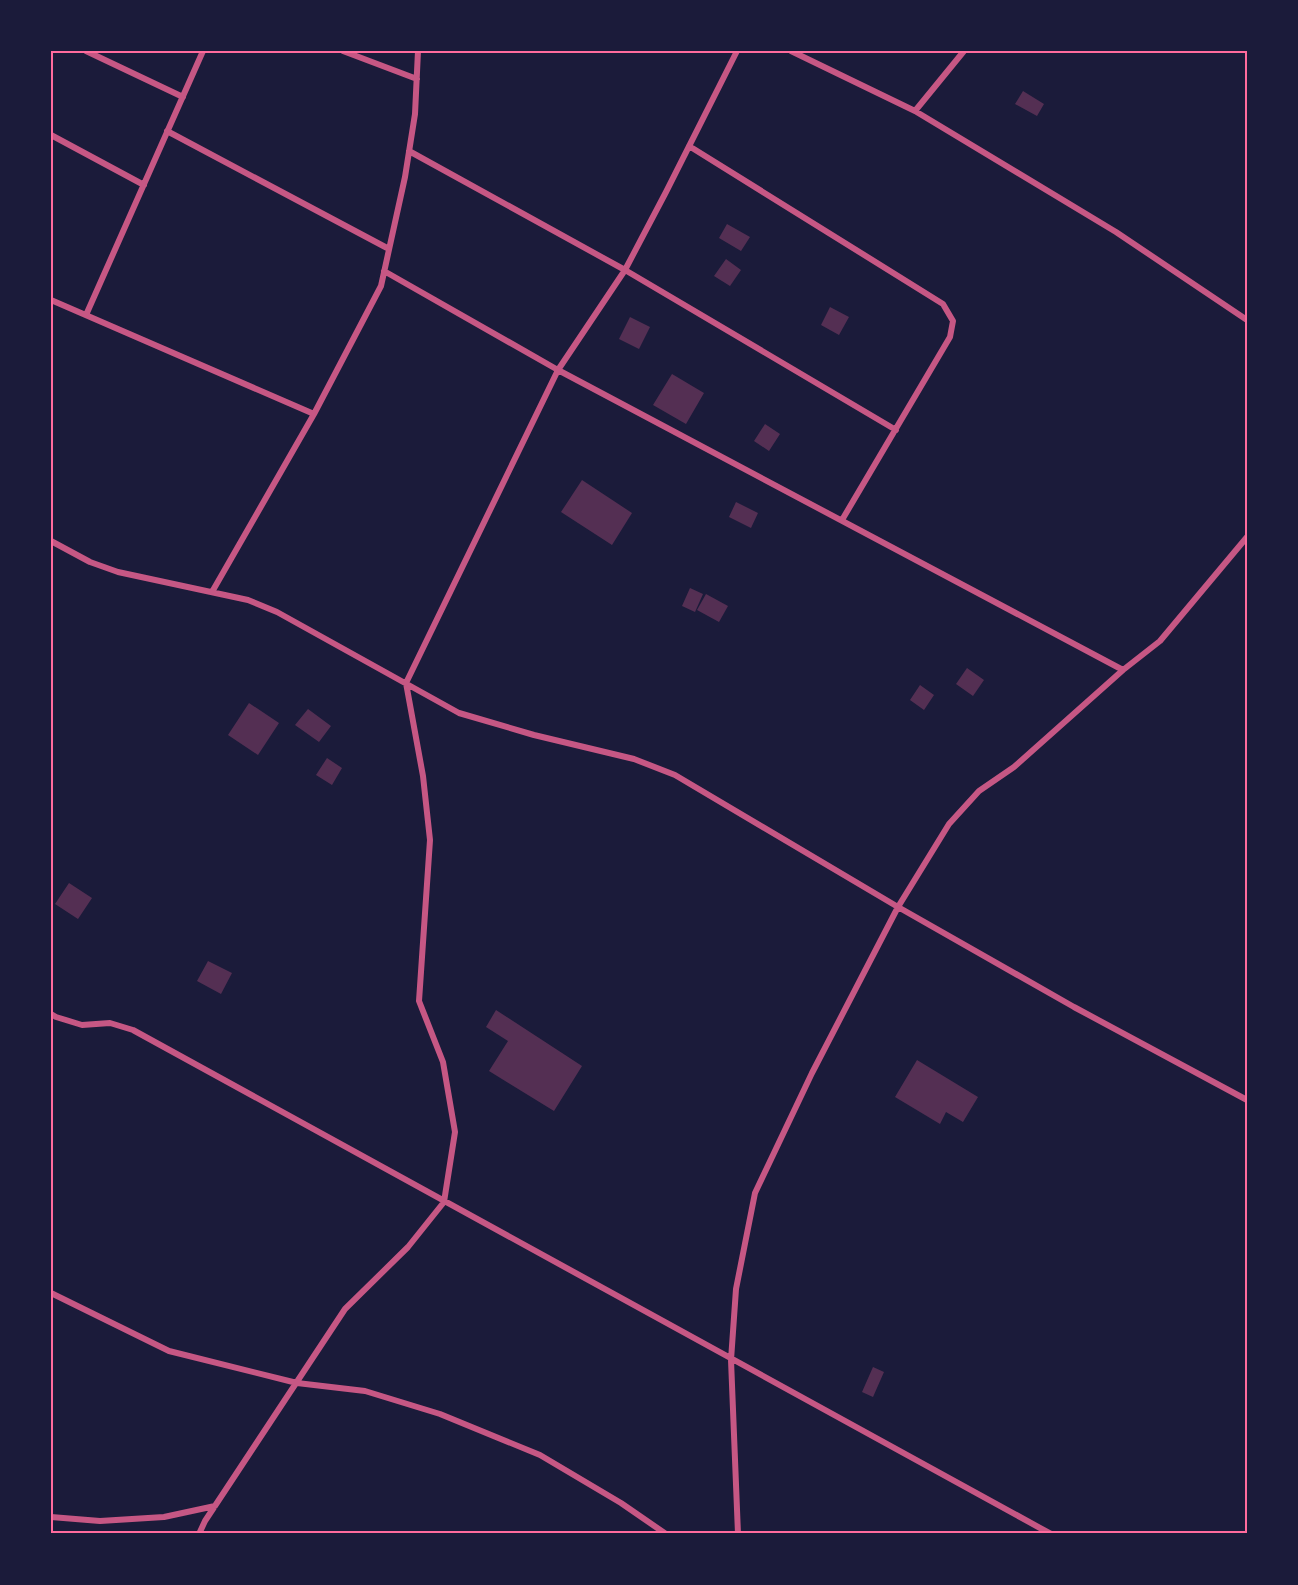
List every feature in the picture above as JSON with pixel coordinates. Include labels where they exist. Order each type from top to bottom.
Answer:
[{"type":"street","points":[[86,51],[183,97]]},
{"type":"street","points":[[86,315],[203,51]]},
{"type":"street","points":[[343,51],[417,79]]},
{"type":"street","points":[[212,592],[314,414],[381,286],[416,114],[418,51]]},
{"type":"street","points":[[199,1534],[205,1521],[345,1309],[408,1247],[444,1202],[455,1132],[443,1062],[419,1001],[430,840],[423,776],[406,683],[558,370],[625,270],[737,51]]},
{"type":"street","points":[[791,51],[804,54],[915,111],[1116,232],[1247,320]]},
{"type":"street","points":[[915,111],[964,51]]},
{"type":"street","points":[[167,132],[389,249]]},
{"type":"street","points":[[51,135],[144,185]]},
{"type":"street","points":[[689,146],[943,304],[953,321],[950,336],[842,520]]},
{"type":"street","points":[[409,151],[625,270],[896,430]]},
{"type":"street","points":[[384,271],[558,370],[1123,670]]},
{"type":"street","points":[[51,300],[314,414]]},
{"type":"street","points":[[738,1534],[731,1360],[736,1289],[755,1193],[812,1073],[898,907],[949,824],[979,791],[1014,767],[1123,670],[1160,641],[1247,537]]},
{"type":"street","points":[[51,541],[90,562],[118,572],[248,600],[277,612],[459,713],[534,735],[634,759],[675,775],[898,907],[1074,1007],[1247,1100]]},
{"type":"street","points":[[51,1014],[81,1025],[110,1023],[133,1030],[1050,1534]]},
{"type":"street","points":[[51,1293],[169,1352],[297,1383],[365,1391],[440,1414],[540,1455],[621,1503],[666,1534]]},
{"type":"street","points":[[51,1517],[100,1521],[164,1517],[215,1506]]},
{"type":"building","points":[[1023,91],[1044,104],[1037,116],[1015,104]]},
{"type":"building","points":[[727,224],[750,237],[741,251],[719,238]]},
{"type":"building","points":[[726,259],[741,270],[730,286],[714,276]]},
{"type":"building","points":[[830,307],[849,317],[839,335],[821,325]]},
{"type":"building","points":[[630,317],[650,327],[639,349],[619,339]]},
{"type":"building","points":[[672,374],[704,393],[686,424],[653,405]]},
{"type":"building","points":[[765,424],[780,434],[769,451],[754,441]]},
{"type":"building","points":[[582,480],[632,513],[612,545],[561,512]]},
{"type":"building","points":[[736,502],[758,513],[751,528],[729,517]]},
{"type":"building","points":[[690,588],[703,594],[695,612],[682,606]]},
{"type":"building","points":[[706,594],[728,606],[719,622],[697,610]]},
{"type":"building","points":[[967,668],[984,680],[973,696],[956,684]]},
{"type":"building","points":[[920,685],[934,695],[924,710],[910,700]]},
{"type":"building","points":[[249,703],[279,723],[258,755],[228,735]]},
{"type":"building","points":[[308,709],[331,726],[319,742],[295,725]]},
{"type":"building","points":[[327,758],[342,768],[332,785],[316,775]]},
{"type":"building","points":[[69,883],[92,898],[78,919],[55,904]]},
{"type":"building","points":[[208,961],[232,973],[221,994],[197,981]]},
{"type":"building","points":[[496,1010],[582,1066],[554,1111],[489,1071],[508,1041],[486,1027]]},
{"type":"building","points":[[917,1060],[978,1097],[963,1122],[946,1112],[940,1124],[895,1097]]},
{"type":"building","points":[[873,1367],[884,1372],[873,1397],[862,1392]]}]
